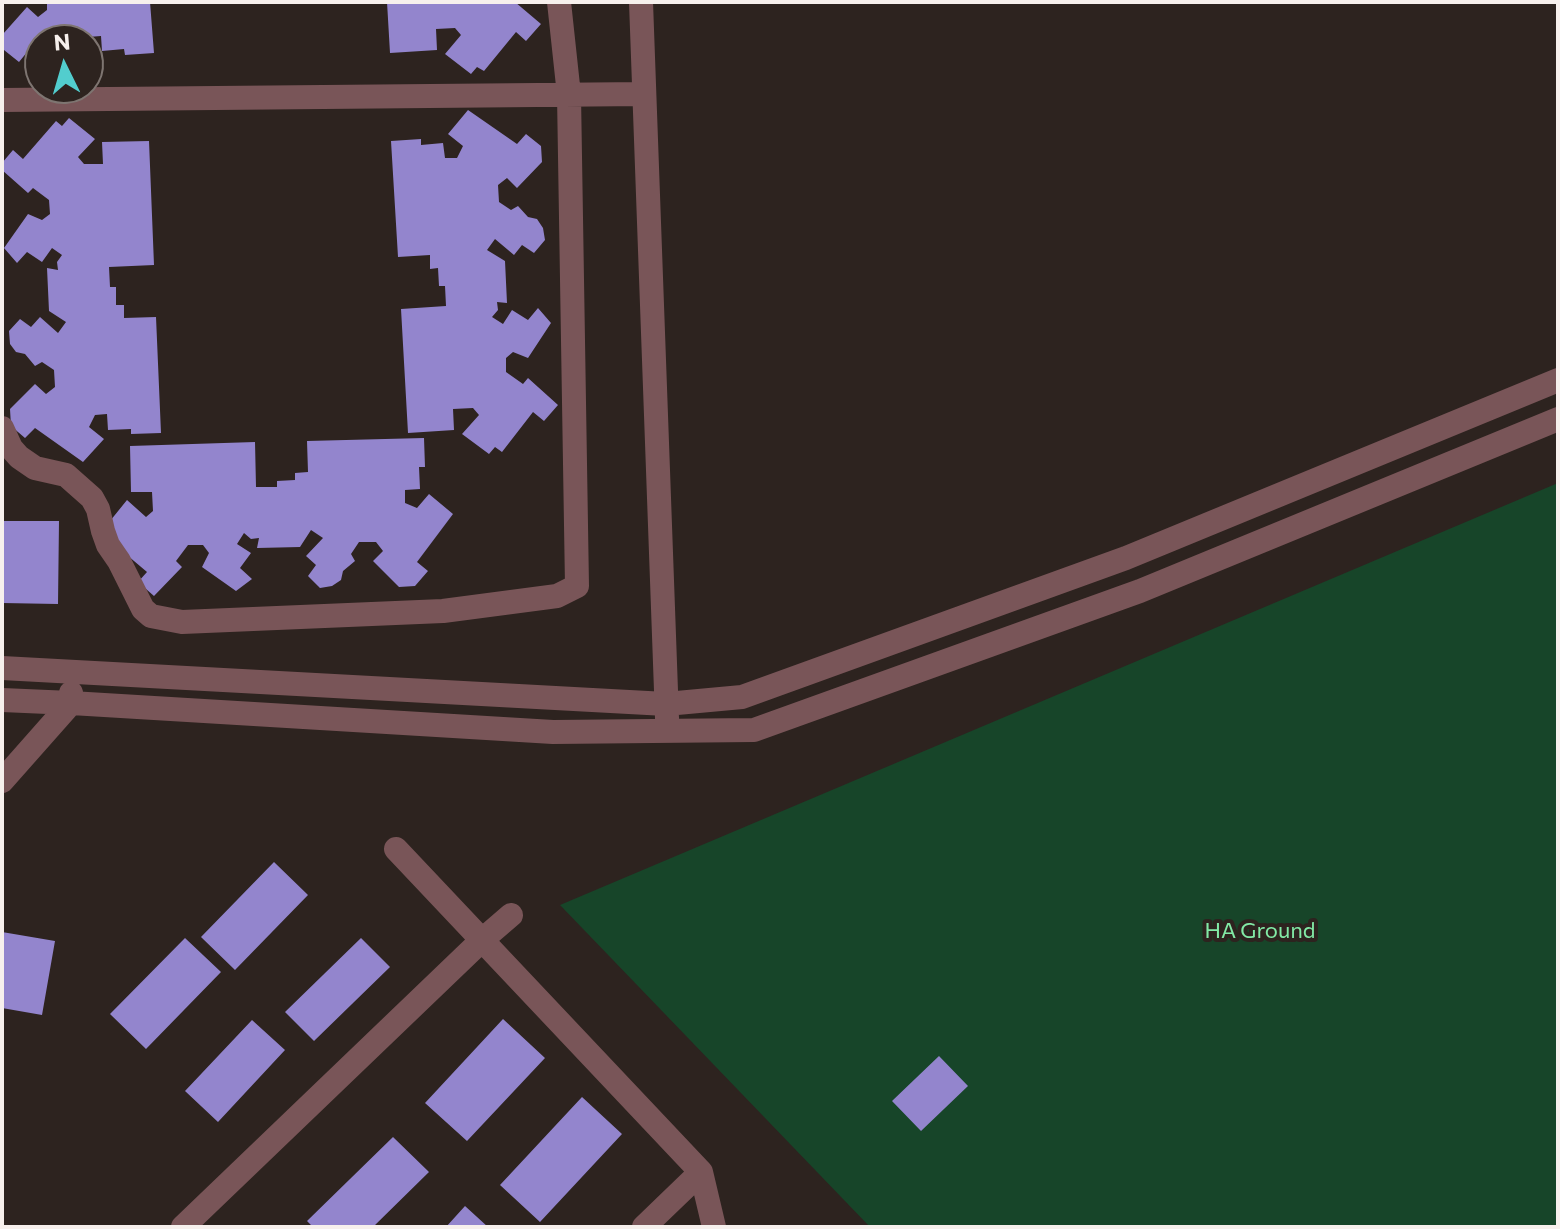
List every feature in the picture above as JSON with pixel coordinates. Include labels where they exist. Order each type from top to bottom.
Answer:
[{"type":"street","points":[[2,428],[19,457],[35,468],[66,475],[92,498],[108,545],[143,609],[151,616],[182,622],[443,611],[557,596],[577,586],[569,95],[559,2]]},
{"type":"street","points":[[641,2],[668,733]]},
{"type":"street","points":[[2,100],[644,94]]},
{"type":"street","points":[[2,668],[666,704],[742,697],[1097,569],[1558,380]]},
{"type":"street","points":[[2,700],[553,732],[754,730],[1140,591],[1558,419]]},
{"type":"street","points":[[2,781],[71,703],[73,672]]},
{"type":"street","points":[[396,849],[701,1172],[714,1227]]},
{"type":"street","points":[[183,1227],[511,915]]},
{"type":"street","points":[[644,1227],[701,1172]]},
{"type":"green space","name":"HA Ground","points":[[1558,483],[1558,1227],[870,1227],[560,905]]},
{"type":"building","points":[[47,2],[150,2],[154,53],[125,55],[124,49],[104,51],[104,24],[24,24],[24,56],[19,62],[4,50],[3,34],[27,7],[38,17],[47,10]]},
{"type":"building","points":[[387,2],[515,2],[541,24],[526,41],[516,32],[484,71],[477,67],[471,74],[445,54],[461,35],[455,28],[436,29],[437,50],[390,53]]},
{"type":"building","points":[[468,110],[517,144],[526,134],[541,146],[542,162],[517,188],[507,178],[498,185],[499,202],[511,210],[518,206],[528,217],[537,219],[543,228],[545,240],[534,253],[522,245],[514,255],[495,239],[487,250],[505,261],[507,303],[497,302],[498,310],[492,317],[503,324],[512,310],[528,320],[538,308],[551,323],[528,358],[513,352],[506,358],[506,372],[523,384],[528,378],[558,405],[544,421],[533,412],[502,452],[495,447],[489,454],[462,434],[479,415],[473,408],[453,409],[454,430],[408,433],[401,309],[446,306],[445,286],[439,286],[438,268],[430,269],[430,255],[398,257],[391,141],[421,139],[421,145],[443,143],[445,158],[457,158],[463,146],[448,134]]},
{"type":"building","points":[[69,118],[95,139],[78,157],[84,164],[103,164],[102,142],[149,141],[154,265],[109,267],[110,287],[116,287],[116,305],[124,305],[124,318],[156,317],[161,433],[131,434],[131,429],[108,430],[107,414],[95,415],[89,427],[104,439],[83,462],[35,428],[25,438],[11,426],[10,409],[35,384],[46,394],[55,387],[54,370],[42,362],[35,366],[25,354],[16,352],[10,344],[9,331],[20,319],[31,327],[40,317],[58,333],[66,322],[49,311],[47,268],[58,270],[57,262],[62,255],[52,248],[42,262],[27,252],[17,263],[4,248],[28,214],[42,220],[50,214],[49,200],[33,188],[28,193],[2,170],[2,163],[13,150],[23,159],[56,121],[62,126]]},
{"type":"building","points":[[424,438],[425,467],[419,467],[420,489],[405,490],[405,503],[417,508],[429,494],[453,514],[417,562],[428,571],[415,586],[399,587],[373,561],[383,551],[376,542],[359,542],[351,554],[355,561],[343,571],[341,580],[332,586],[320,588],[308,576],[316,565],[306,556],[323,538],[311,530],[300,547],[257,548],[259,538],[251,539],[244,533],[237,544],[251,553],[240,568],[252,579],[236,591],[202,567],[209,553],[203,545],[188,545],[176,561],[182,567],[154,596],[138,582],[147,572],[108,539],[106,526],[127,500],[146,517],[153,511],[152,492],[131,492],[130,446],[255,442],[256,487],[277,487],[277,481],[295,480],[295,473],[308,472],[307,441]]},
{"type":"building","points":[[2,521],[59,521],[58,604],[2,603]]},
{"type":"building","points":[[274,862],[308,895],[235,970],[201,937]]},
{"type":"building","points":[[2,932],[55,941],[42,1015],[2,1008]]},
{"type":"building","points":[[185,938],[221,972],[146,1049],[110,1014]]},
{"type":"building","points":[[361,938],[390,967],[314,1041],[285,1012]]},
{"type":"building","points":[[503,1019],[545,1058],[467,1141],[425,1103]]},
{"type":"building","points":[[252,1020],[285,1050],[218,1122],[185,1091]]},
{"type":"building","points":[[939,1056],[968,1086],[921,1131],[892,1101]]},
{"type":"building","points":[[582,1097],[622,1134],[540,1222],[500,1185]]},
{"type":"building","points":[[393,1137],[429,1172],[373,1227],[313,1227],[307,1221]]},
{"type":"building","points":[[465,1206],[488,1227],[446,1227]]}]
